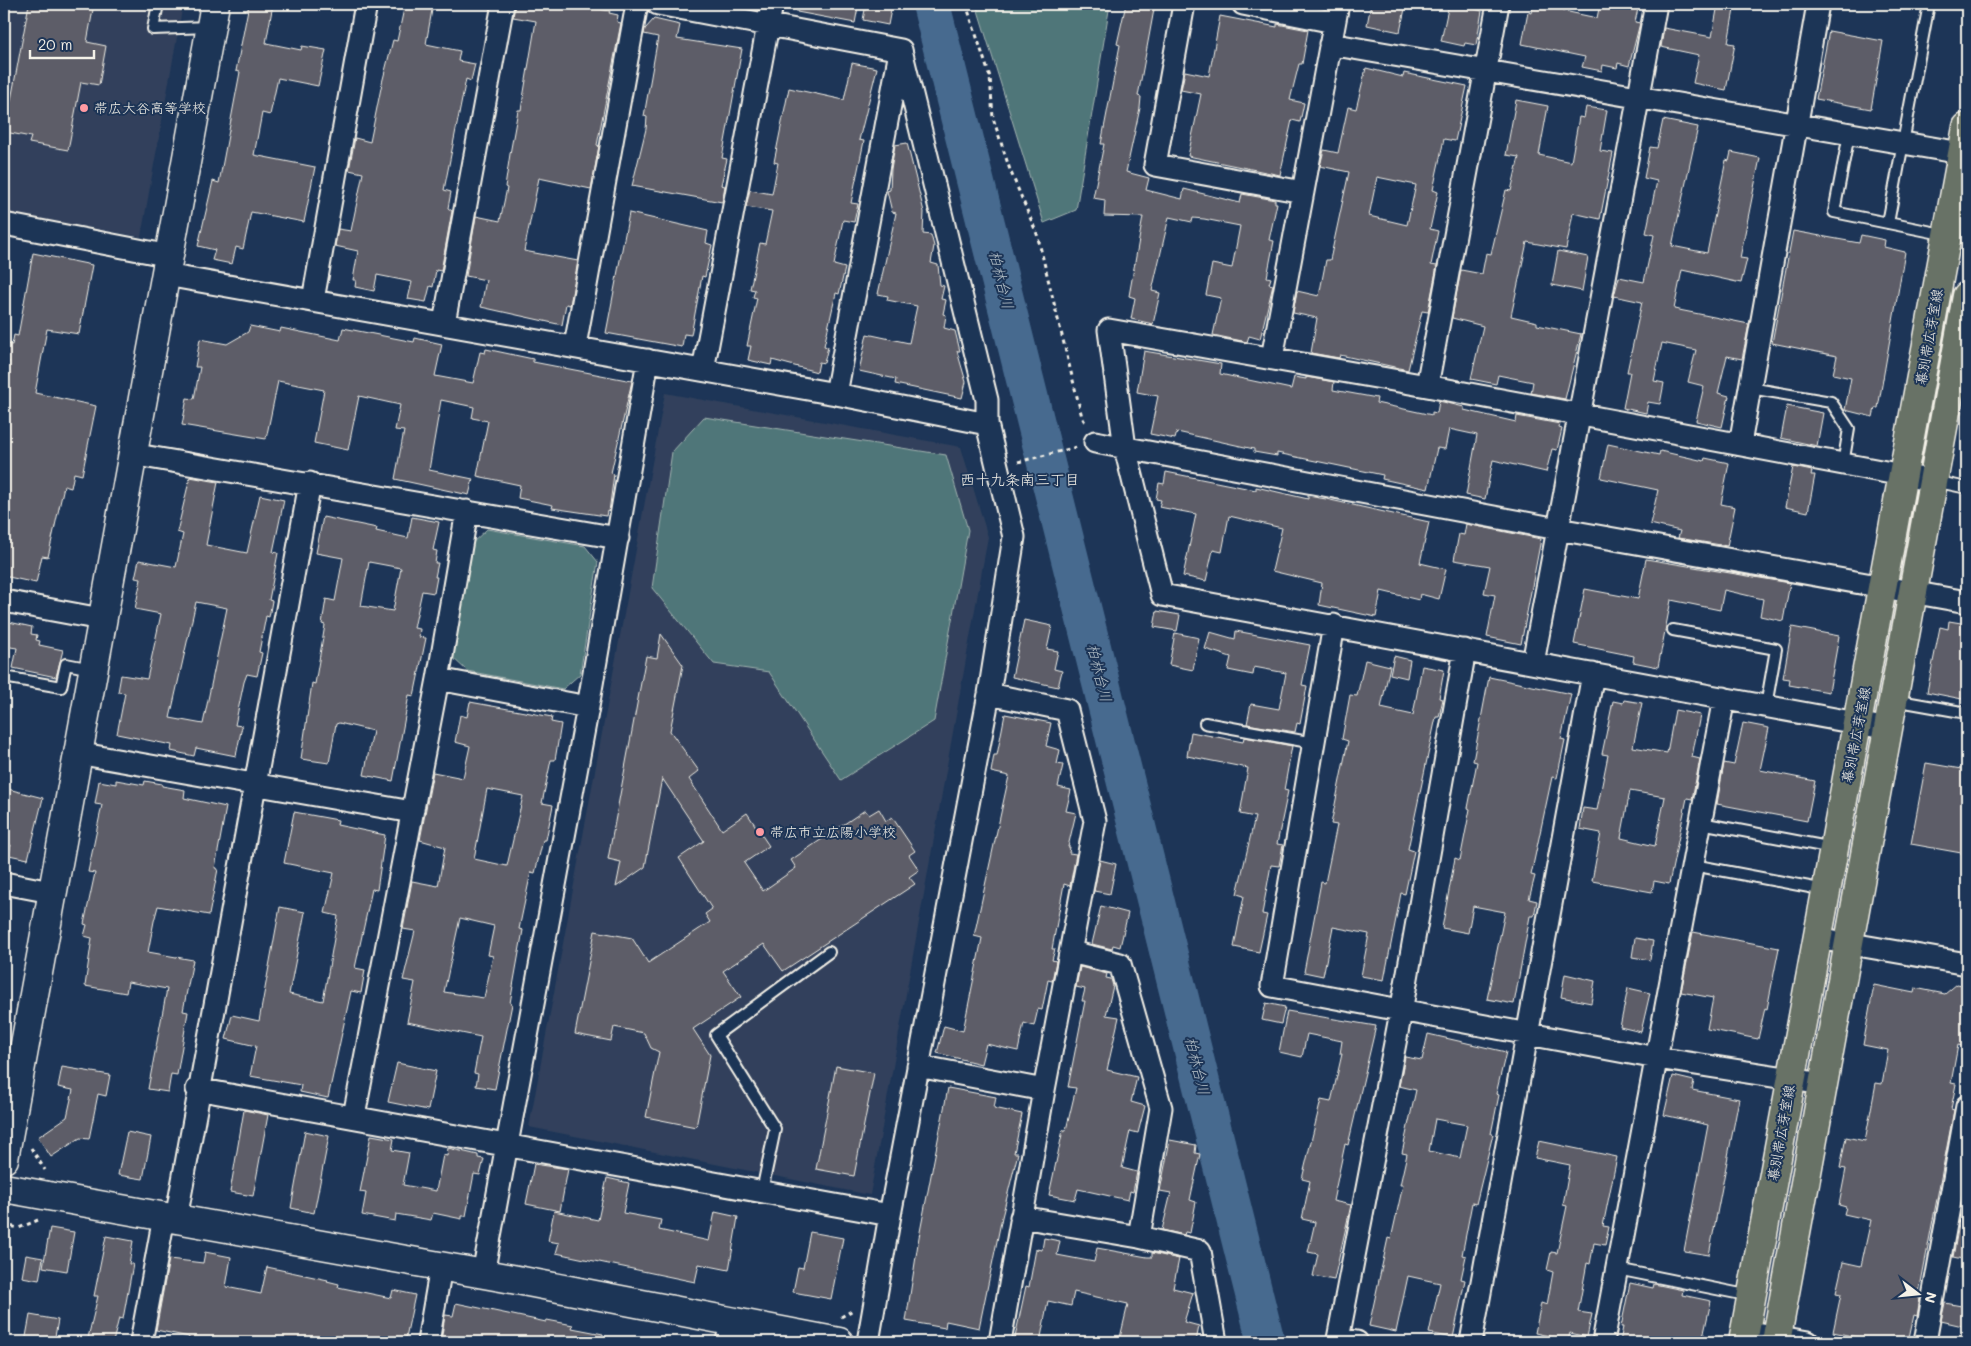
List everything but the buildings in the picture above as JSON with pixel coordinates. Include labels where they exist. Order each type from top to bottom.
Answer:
[{"type":"main road","name":"幕別帯広芽室線","points":[[1744,1337],[1948,235],[1965,154],[1967,127]]},
{"type":"main road","points":[[1777,1340],[1967,296]]},
{"type":"street","points":[[313,300],[366,4]]},
{"type":"street","points":[[444,323],[503,4]]},
{"type":"street","points":[[575,346],[637,4]]},
{"type":"street","points":[[658,4],[771,13],[901,50]]},
{"type":"street","points":[[1184,4],[1155,165],[1303,192]]},
{"type":"street","points":[[1243,4],[1336,13],[1272,358]]},
{"type":"street","points":[[1427,386],[1498,4]]},
{"type":"street","points":[[1533,663],[1656,4]]},
{"type":"street","points":[[1740,444],[1818,4]]},
{"type":"street","points":[[703,370],[771,13]]},
{"type":"street","points":[[4,1159],[131,454],[168,265],[213,16]]},
{"type":"street","points":[[1330,44],[1965,154]]},
{"type":"street","points":[[836,394],[901,50]]},
{"type":"street","points":[[868,1342],[918,1066],[990,694],[1014,537],[987,424],[987,400],[901,50]]},
{"type":"street","points":[[4,224],[313,300],[836,394],[987,424]]},
{"type":"street","points":[[1889,729],[1162,595],[1125,448],[1109,330],[1427,386],[1934,481]]},
{"type":"street","points":[[483,1274],[588,708],[648,360]]},
{"type":"street","points":[[1090,443],[1967,602]]},
{"type":"street","points":[[131,454],[310,483],[618,538]]},
{"type":"street","points":[[141,1342],[198,1089],[310,483]]},
{"type":"street","points":[[354,1116],[438,680],[467,511]]},
{"type":"street","points":[[4,601],[102,619]]},
{"type":"street","points":[[1334,626],[1272,986],[1527,1035],[1823,1084]]},
{"type":"street","points":[[1357,1342],[1338,1339],[1401,1012],[1465,650]]},
{"type":"street","points":[[1471,1342],[1593,674]]},
{"type":"street","points":[[438,680],[588,708]]},
{"type":"street","points":[[990,694],[1067,710],[1095,821],[1044,1090],[1000,1342]]},
{"type":"street","points":[[1603,1342],[1724,698]]},
{"type":"street","points":[[77,753],[412,812]]},
{"type":"street","points":[[4,883],[51,892]]},
{"type":"street","points":[[1817,938],[1967,964]]},
{"type":"street","points":[[1071,952],[1120,964],[1161,1108],[1139,1237]]},
{"type":"street","points":[[918,1066],[1044,1090]]},
{"type":"street","points":[[198,1089],[890,1215]]},
{"type":"street","points":[[1925,1342],[1967,1106]]},
{"type":"street","points":[[4,1188],[483,1274],[729,1331],[839,1342]]},
{"type":"street","points":[[1022,1217],[1139,1237],[1200,1251],[1216,1342]]},
{"type":"street","points":[[428,1342],[441,1267]]},
{"type":"street","points":[[1744,1337],[1808,1342]]},
{"type":"lane","points":[[158,4],[153,29],[213,16]]},
{"type":"lane","points":[[1888,223],[1929,4]]},
{"type":"lane","points":[[1849,134],[1834,212],[1948,235]]},
{"type":"lane","points":[[1750,388],[1831,402],[1849,428],[1843,464]]},
{"type":"lane","points":[[1934,481],[1967,488]]},
{"type":"lane","points":[[1674,630],[1776,649],[1766,706]]},
{"type":"lane","points":[[4,677],[61,687],[66,664],[92,668]]},
{"type":"lane","points":[[1894,700],[1967,713]]},
{"type":"lane","points":[[1204,723],[1314,743]]},
{"type":"lane","points":[[1700,823],[1834,848]]},
{"type":"lane","points":[[1693,865],[1826,891]]},
{"type":"lane","points":[[762,1191],[775,1128],[716,1035],[829,952]]},
{"type":"lane","points":[[1617,1269],[1752,1296]]},
{"type":"path","points":[[966,4],[990,77],[993,118],[1010,170],[1037,234],[1090,443],[1029,460]]},
{"type":"path","points":[[9,1128],[31,1132],[30,1147],[46,1172],[54,1174]]},
{"type":"shaded area","name":"帯広大谷高等学校","points":[[4,4],[183,4],[141,237],[4,212]]},
{"type":"shaded area","name":"帯広市立広陽小学校","points":[[665,393],[961,447],[988,537],[870,1195],[529,1127]]},
{"type":"green space","points":[[976,4],[1110,4],[1076,210],[1044,223]]},
{"type":"green space","points":[[704,417],[946,455],[968,530],[934,721],[841,780],[769,672],[714,664],[652,588],[672,452]]},
{"type":"green space","points":[[487,529],[585,546],[598,562],[580,674],[563,689],[467,671],[451,656],[470,545]]},
{"type":"waterway","name":"柏林台川","points":[[931,4],[1266,1342]]},
{"type":"place","name":"帯広大谷高等学校","points":[[84,108]]},
{"type":"place","name":"帯広市立広陽小学校","points":[[760,832]]},
{"type":"district","name":"西十九条南三丁目","points":[[1020,480]]}]
